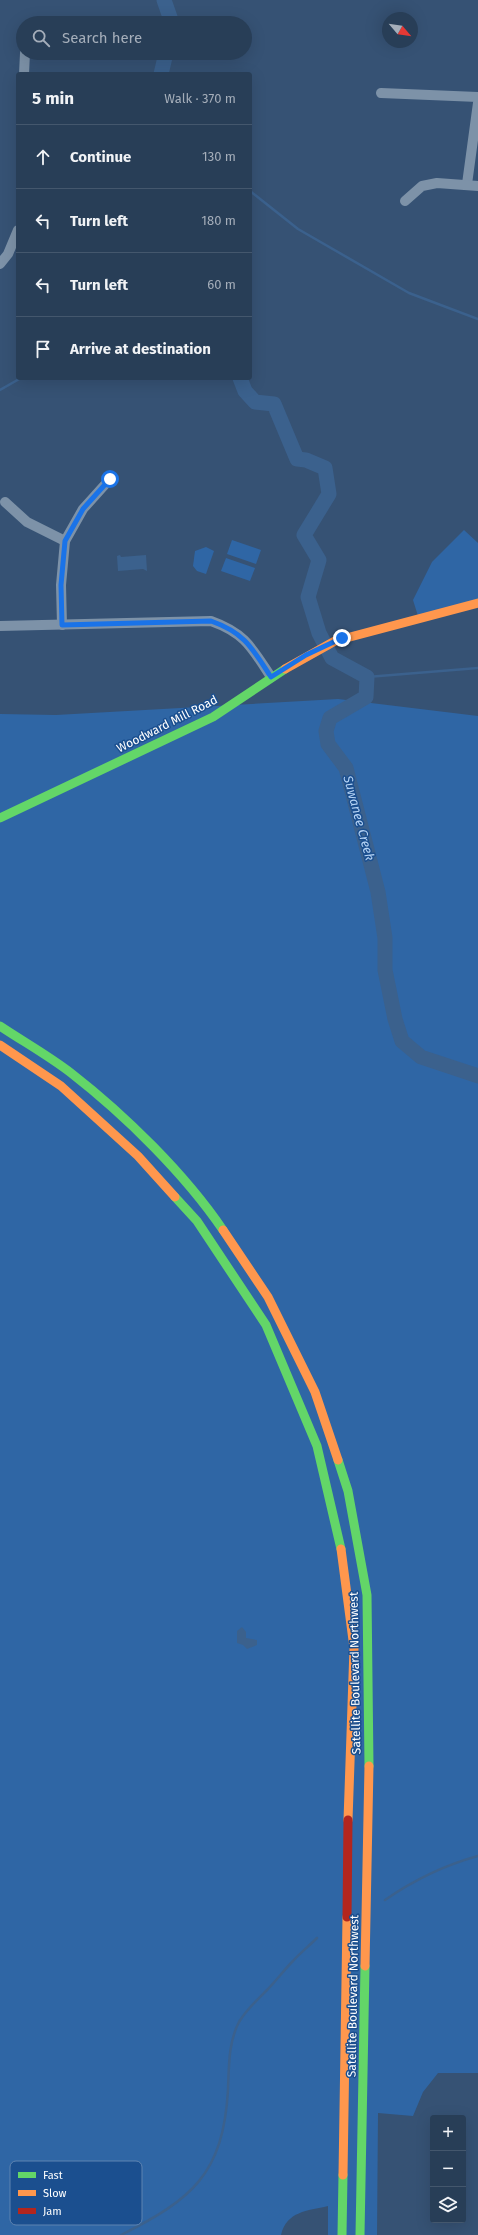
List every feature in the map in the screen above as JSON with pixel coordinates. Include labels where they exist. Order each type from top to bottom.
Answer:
[{"type":"main road","name":"Woodward Mill Road","points":[[0,818],[213,717],[306,655],[336,641],[478,603]]},
{"type":"main road","name":"Satellite Boulevard Northwest","points":[[0,1026],[71,1073],[142,1135],[210,1209],[268,1297],[312,1385],[348,1491],[367,1595],[369,1775],[360,2235]]},
{"type":"main road","name":"Satellite Boulevard Northwest","points":[[0,1045],[61,1086],[138,1156],[197,1220],[266,1325],[317,1446],[342,1555],[354,1648],[349,1772],[342,2235]]},
{"type":"street","points":[[24,72],[25,60]]},
{"type":"street","points":[[381,93],[478,97]]},
{"type":"street","points":[[467,184],[478,103]]},
{"type":"street","points":[[405,201],[422,186],[437,182],[478,186]]},
{"type":"street","points":[[0,264],[8,254],[16,235]]},
{"type":"street","points":[[62,625],[61,585],[65,541],[83,509],[110,479]]},
{"type":"street","points":[[5,502],[27,522],[65,541]]},
{"type":"street","points":[[0,626],[211,621],[230,628],[246,641],[271,677]]},
{"type":"shaded area","points":[[464,530],[478,543],[478,599],[418,616],[413,600],[432,562]]},
{"type":"shaded area","points":[[232,540],[261,550],[256,564],[227,554]]},
{"type":"shaded area","points":[[206,547],[214,551],[206,574],[197,571],[193,566],[195,551]]},
{"type":"shaded area","points":[[120,555],[121,557],[146,555],[147,571],[143,569],[118,571],[117,556]]},
{"type":"shaded area","points":[[226,558],[255,568],[250,581],[221,571]]},
{"type":"shaded area","points":[[338,699],[478,716],[478,2073],[438,2073],[423,2092],[413,2116],[378,2113],[377,2235],[328,2235],[328,2206],[299,2213],[288,2221],[281,2235],[0,2235],[0,714],[56,715]]},
{"type":"shaded area","points":[[242,1627],[246,1632],[246,1638],[257,1640],[257,1645],[247,1649],[243,1645],[237,1643],[237,1631]]},
{"type":"waterway","name":"Suwanee Creek","points":[[164,0],[170,16]]},
{"type":"waterway","name":"Suwanee Creek","points":[[161,72],[164,60]]},
{"type":"waterway","points":[[252,193],[298,229],[409,293],[478,319]]},
{"type":"waterway","points":[[0,390],[18,380]]},
{"type":"waterway","name":"Suwanee Creek","points":[[241,380],[245,391],[255,402],[274,404],[297,459],[306,460],[325,468],[329,494],[304,535],[319,560],[308,597],[319,633],[332,658],[367,677],[366,697],[330,718],[326,731],[328,744],[346,768],[378,892],[385,938],[385,970],[395,1019],[402,1041],[421,1057],[478,1076]]},
{"type":"waterway","points":[[367,677],[478,668]]},
{"type":"waterway","points":[[385,1900],[430,1874],[478,1856]]},
{"type":"waterway","points":[[142,2224],[185,2196],[199,2181],[211,2164],[219,2143],[225,2119],[229,2064],[235,2030],[248,2009],[290,1964],[317,1938]]},
{"type":"waterway","points":[[121,2235],[140,2225]]},
{"type":"traffic: fast","points":[[0,818],[213,717],[285,669]]},
{"type":"traffic: fast","points":[[0,1026],[63,1067],[133,1126],[191,1188],[223,1230]]},
{"type":"traffic: fast","points":[[175,1197],[197,1221],[266,1325],[317,1446],[341,1549]]},
{"type":"traffic: fast","points":[[338,1460],[348,1491],[367,1595],[369,1766]]},
{"type":"traffic: fast","points":[[360,2235],[365,1966]]},
{"type":"traffic: fast","points":[[342,2235],[343,2175]]},
{"type":"traffic: slow","points":[[285,669],[335,641],[478,603]]},
{"type":"traffic: slow","points":[[0,1045],[61,1086],[138,1156],[175,1197]]},
{"type":"traffic: slow","points":[[223,1230],[268,1297],[315,1392],[338,1460]]},
{"type":"traffic: slow","points":[[341,1549],[354,1648],[348,1820]]},
{"type":"traffic: slow","points":[[365,1966],[369,1766]]},
{"type":"traffic: slow","points":[[343,2175],[347,1917]]},
{"type":"traffic: jam","points":[[347,1917],[348,1820]]},
{"type":"route","points":[[110,479],[83,509],[65,541],[61,585],[62,625],[211,621],[230,628],[246,641],[271,677],[306,655],[342,638]]}]
